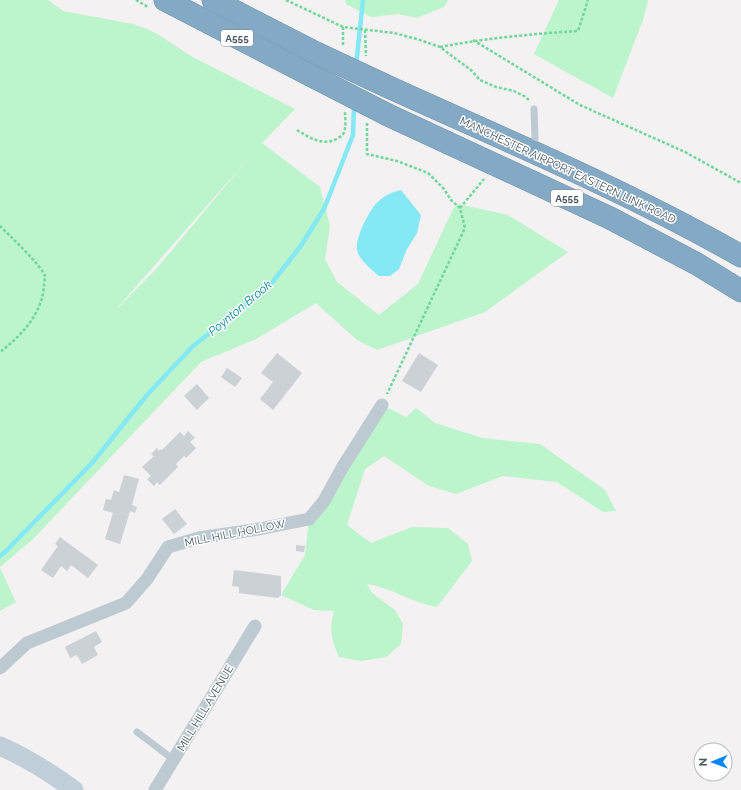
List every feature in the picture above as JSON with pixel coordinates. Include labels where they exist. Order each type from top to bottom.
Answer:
[{"type":"highway","name":"A555","points":[[165,0],[388,115],[610,218],[697,264],[741,291]]},
{"type":"highway","name":"MANCHESTER AIRPORT EASTERN LINK ROAD","points":[[213,0],[316,53],[626,195],[708,237],[741,256]]},
{"type":"street","name":"MILL HILL HOLLOW","points":[[0,668],[27,643],[126,603],[147,579],[168,547],[199,538],[259,529],[309,519],[324,501],[342,468],[382,405]]},
{"type":"street","name":"MILL HILL AVENUE","points":[[155,790],[255,626]]},
{"type":"street","points":[[0,746],[17,754],[56,777],[74,790]]},
{"type":"lane","points":[[530,151],[535,138],[534,109]]},
{"type":"lane","points":[[137,732],[174,760]]},
{"type":"path","points":[[286,0],[343,28],[394,33],[440,47],[470,70],[480,80],[496,87],[514,91],[524,96],[531,102],[534,109]]},
{"type":"path","points":[[440,47],[473,40],[578,31],[588,0]]},
{"type":"path","points":[[473,40],[580,105],[685,152],[741,183]]},
{"type":"path","points":[[382,405],[465,228],[460,208],[487,175]]},
{"type":"path","points":[[0,226],[36,264],[44,276],[44,294],[33,320],[12,343],[0,352]]},
{"type":"green space","points":[[0,0],[48,0],[63,11],[133,24],[147,29],[159,35],[189,55],[295,109],[262,143],[320,187],[330,226],[325,259],[337,282],[379,315],[418,284],[453,209],[458,204],[508,215],[568,252],[485,312],[377,350],[357,340],[316,303],[256,339],[201,362],[33,539],[0,567]],"holes":[[[247,160],[158,267],[118,308]]]},
{"type":"green space","points":[[345,0],[448,0],[444,7],[417,18],[398,14],[371,17],[346,4]]},
{"type":"green space","points":[[559,0],[648,0],[644,17],[613,98],[534,54]]},
{"type":"green space","points":[[382,405],[406,417],[416,408],[435,423],[482,438],[540,444],[605,490],[616,511],[603,512],[557,482],[503,476],[456,494],[429,486],[384,456],[365,469],[347,525],[371,543],[412,527],[448,528],[468,544],[472,561],[437,607],[367,584],[372,593],[395,610],[403,624],[401,644],[386,657],[361,661],[339,657],[331,630],[334,611],[314,610],[281,595],[305,555],[309,519]]},
{"type":"green space","points":[[0,568],[16,602],[0,611]]},
{"type":"water","points":[[401,190],[421,215],[417,233],[407,249],[399,269],[390,276],[379,276],[358,254],[358,239],[366,220],[377,202],[387,195]]},
{"type":"building","points":[[277,353],[302,373],[273,410],[260,399],[273,382],[261,373]]},
{"type":"building","points":[[419,353],[438,365],[421,392],[402,381]]},
{"type":"building","points":[[227,368],[242,378],[235,387],[221,377]]},
{"type":"building","points":[[197,384],[209,398],[197,410],[184,396]]},
{"type":"building","points":[[188,431],[195,438],[190,442],[196,448],[186,458],[184,456],[176,464],[178,467],[160,485],[157,482],[154,486],[147,479],[151,476],[142,467],[154,456],[151,454],[157,448],[159,451],[161,449],[162,450],[180,432],[184,436]]},
{"type":"building","points":[[124,475],[139,479],[132,505],[137,507],[135,513],[130,511],[120,544],[105,539],[113,513],[103,510],[106,499],[111,500],[114,490],[119,492]]},
{"type":"building","points":[[175,509],[187,524],[174,534],[162,519]]},
{"type":"building","points":[[60,537],[98,565],[88,578],[71,565],[67,571],[61,566],[53,578],[41,570],[58,546],[55,544]]},
{"type":"building","points":[[296,545],[305,546],[304,552],[296,551]]},
{"type":"building","points":[[234,570],[281,576],[281,595],[278,598],[239,593],[239,587],[232,586]]},
{"type":"building","points":[[96,631],[102,642],[94,647],[98,655],[82,664],[77,655],[70,658],[65,647]]},
{"type":"waterway","name":"Poynton Brook","points":[[356,66],[363,0]]},
{"type":"waterway","name":"Poynton Brook","points":[[0,556],[92,463],[147,395],[192,347],[271,284],[300,247],[324,209],[353,135],[354,105]]}]
